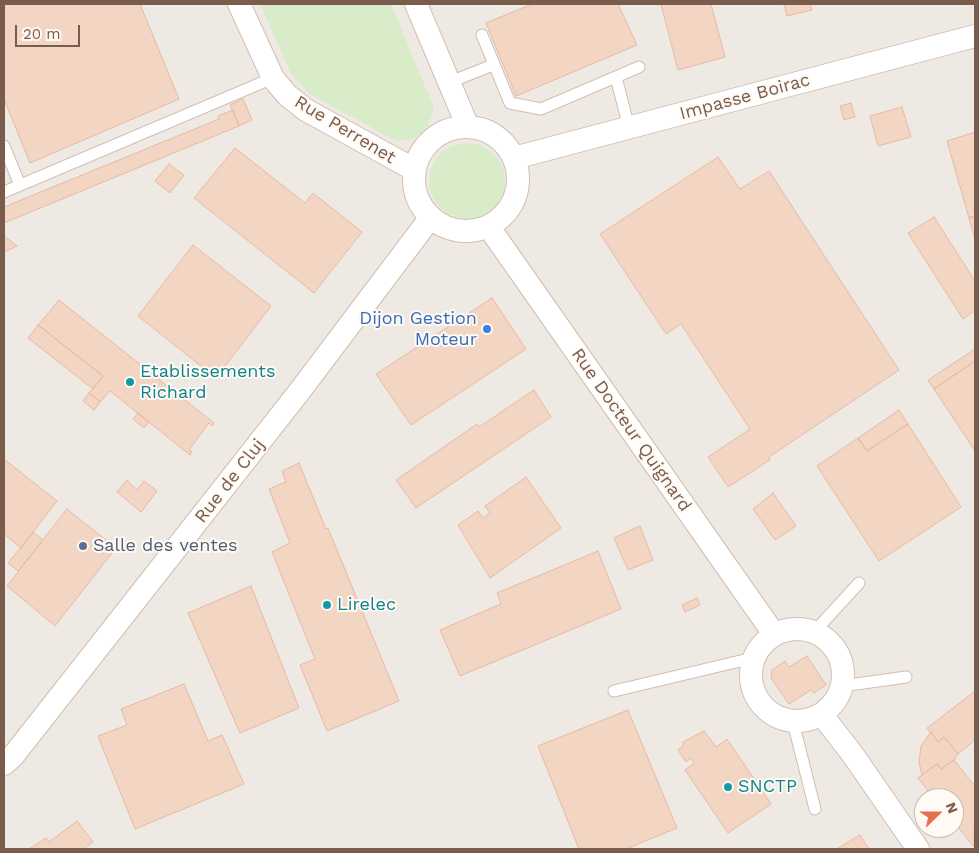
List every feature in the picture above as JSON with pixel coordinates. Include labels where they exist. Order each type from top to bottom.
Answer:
[{"type":"street","name":"Rue Perrenet","points":[[239,4],[273,78],[287,95],[306,110],[415,170]]},
{"type":"street","points":[[416,4],[468,127]]},
{"type":"street","name":"Impasse Boirac","points":[[514,158],[975,36]]},
{"type":"street","points":[[468,127],[482,129],[496,136],[514,158],[518,174],[517,190],[511,205],[502,217],[488,226],[471,231],[454,230],[438,223],[431,217],[418,199],[414,184],[419,156],[428,143],[439,134],[453,128],[468,127]]},
{"type":"street","name":"Rue de Cluj","points":[[4,764],[13,756],[299,392],[431,217]]},
{"type":"street","name":"Rue Docteur Quignard","points":[[488,226],[774,634]]},
{"type":"street","points":[[800,628],[814,632],[826,638],[838,654],[844,673],[842,686],[831,707],[822,715],[808,720],[793,722],[779,718],[766,711],[757,700],[750,672],[753,658],[762,644],[774,634],[786,629],[800,628]]},
{"type":"street","points":[[822,715],[853,755],[918,849]]},
{"type":"lane","points":[[482,35],[510,103],[541,109],[639,67]]},
{"type":"lane","points":[[450,82],[493,64]]},
{"type":"lane","points":[[616,77],[629,128]]},
{"type":"lane","points":[[4,192],[273,78]]},
{"type":"lane","points":[[4,146],[20,186]]},
{"type":"lane","points":[[814,632],[859,584]]},
{"type":"lane","points":[[614,691],[753,658]]},
{"type":"lane","points":[[842,686],[906,677]]},
{"type":"lane","points":[[793,722],[815,810]]},
{"type":"shaded area","points":[[4,4],[975,4],[975,849],[4,849]]},
{"type":"green space","points":[[260,4],[391,4],[434,108],[427,129],[411,140],[396,141],[310,94],[292,76]]},
{"type":"green space","points":[[467,143],[482,146],[494,154],[502,166],[505,181],[502,196],[494,208],[482,216],[467,219],[452,216],[440,208],[432,196],[429,181],[432,166],[440,154],[452,146]]},
{"type":"building","points":[[4,4],[140,4],[179,99],[30,163],[4,99]]},
{"type":"building","points":[[532,4],[618,4],[637,45],[516,96],[486,23]]},
{"type":"building","points":[[661,4],[711,4],[725,57],[678,70]]},
{"type":"building","points":[[784,4],[810,4],[812,10],[787,16]]},
{"type":"building","points":[[243,99],[252,120],[239,126],[230,105]]},
{"type":"building","points":[[851,103],[855,117],[844,120],[840,106]]},
{"type":"building","points":[[902,107],[911,137],[878,146],[870,116]]},
{"type":"building","points":[[233,110],[239,126],[4,223],[4,207],[219,119],[218,116]]},
{"type":"building","points":[[975,132],[975,216],[969,218],[947,141]]},
{"type":"building","points":[[235,148],[305,203],[313,193],[362,232],[314,293],[194,198]]},
{"type":"building","points":[[718,157],[740,189],[769,171],[899,370],[769,457],[770,460],[728,487],[708,457],[750,429],[681,324],[666,334],[600,234]]},
{"type":"building","points":[[169,164],[184,175],[170,193],[155,181]]},
{"type":"building","points":[[975,216],[975,239],[969,218]]},
{"type":"building","points":[[934,217],[975,281],[975,310],[963,319],[908,233]]},
{"type":"building","points":[[4,236],[17,246],[4,252]]},
{"type":"building","points":[[193,245],[271,306],[216,378],[138,316]]},
{"type":"building","points":[[492,298],[526,349],[411,425],[376,374]]},
{"type":"building","name":"Etablissements Richard","points":[[59,300],[214,423],[212,426],[209,423],[189,450],[192,452],[190,455],[110,391],[100,402],[89,393],[103,376],[38,325]]},
{"type":"building","points":[[38,325],[103,376],[93,389],[28,338]]},
{"type":"building","points":[[975,349],[975,361],[934,389],[928,380]]},
{"type":"building","points":[[975,361],[975,451],[934,389]]},
{"type":"building","points":[[534,390],[551,417],[416,508],[396,480],[477,424],[479,427]]},
{"type":"building","points":[[89,393],[100,402],[94,410],[83,401]]},
{"type":"building","points":[[899,410],[908,424],[867,451],[858,438]]},
{"type":"building","points":[[138,413],[149,422],[144,428],[133,419]]},
{"type":"building","points":[[908,424],[961,507],[879,561],[817,466],[858,438],[867,451]]},
{"type":"building","points":[[4,459],[57,501],[21,548],[4,534]]},
{"type":"building","name":"Lirelec","points":[[299,463],[326,529],[328,528],[399,701],[327,731],[300,665],[315,659],[272,552],[290,543],[269,489],[286,482],[282,471]]},
{"type":"building","points":[[526,477],[561,528],[490,578],[458,525],[478,511],[483,518],[490,513],[485,506]]},
{"type":"building","points":[[127,480],[137,490],[144,481],[157,491],[141,512],[117,492]]},
{"type":"building","points":[[773,493],[796,526],[775,540],[753,509]]},
{"type":"building","points":[[67,509],[116,548],[55,626],[7,586]]},
{"type":"building","points":[[640,526],[653,560],[628,570],[614,538]]},
{"type":"building","points":[[33,532],[43,540],[18,571],[8,563]]},
{"type":"building","points":[[598,551],[621,609],[460,676],[440,630],[501,604],[497,593]]},
{"type":"building","points":[[251,586],[299,708],[240,733],[188,613]]},
{"type":"building","points":[[697,598],[700,605],[685,612],[682,605]]},
{"type":"building","points":[[807,656],[826,685],[814,693],[811,690],[789,704],[771,678],[772,670],[785,661],[789,667]]},
{"type":"building","points":[[184,684],[208,741],[222,735],[244,784],[135,829],[98,736],[127,725],[121,709]]},
{"type":"building","points":[[975,691],[975,740],[958,754],[944,737],[938,742],[927,728]]},
{"type":"building","points":[[628,710],[677,828],[626,849],[579,849],[538,746]]},
{"type":"building","name":"SNCTP","points":[[704,731],[716,747],[727,739],[771,804],[728,833],[685,770],[694,763],[691,758],[686,762],[678,750],[683,746],[683,742]]},
{"type":"building","points":[[931,732],[938,742],[944,737],[958,754],[954,760],[941,769],[937,764],[922,775],[919,762],[921,746]]},
{"type":"building","points":[[954,760],[975,786],[974,847],[964,834],[964,788],[926,788],[918,778],[937,764],[941,769]]},
{"type":"building","points":[[77,821],[93,842],[83,849],[29,849],[46,838],[49,842]]},
{"type":"building","points":[[860,835],[869,849],[837,849]]},
{"type":"place","name":"Dijon Gestion Moteur","points":[[487,329]]},
{"type":"place","name":"Etablissements Richard","points":[[130,382]]},
{"type":"place","name":"Salle des ventes","points":[[83,546]]},
{"type":"place","name":"Lirelec","points":[[327,605]]},
{"type":"place","name":"SNCTP","points":[[728,787]]}]
